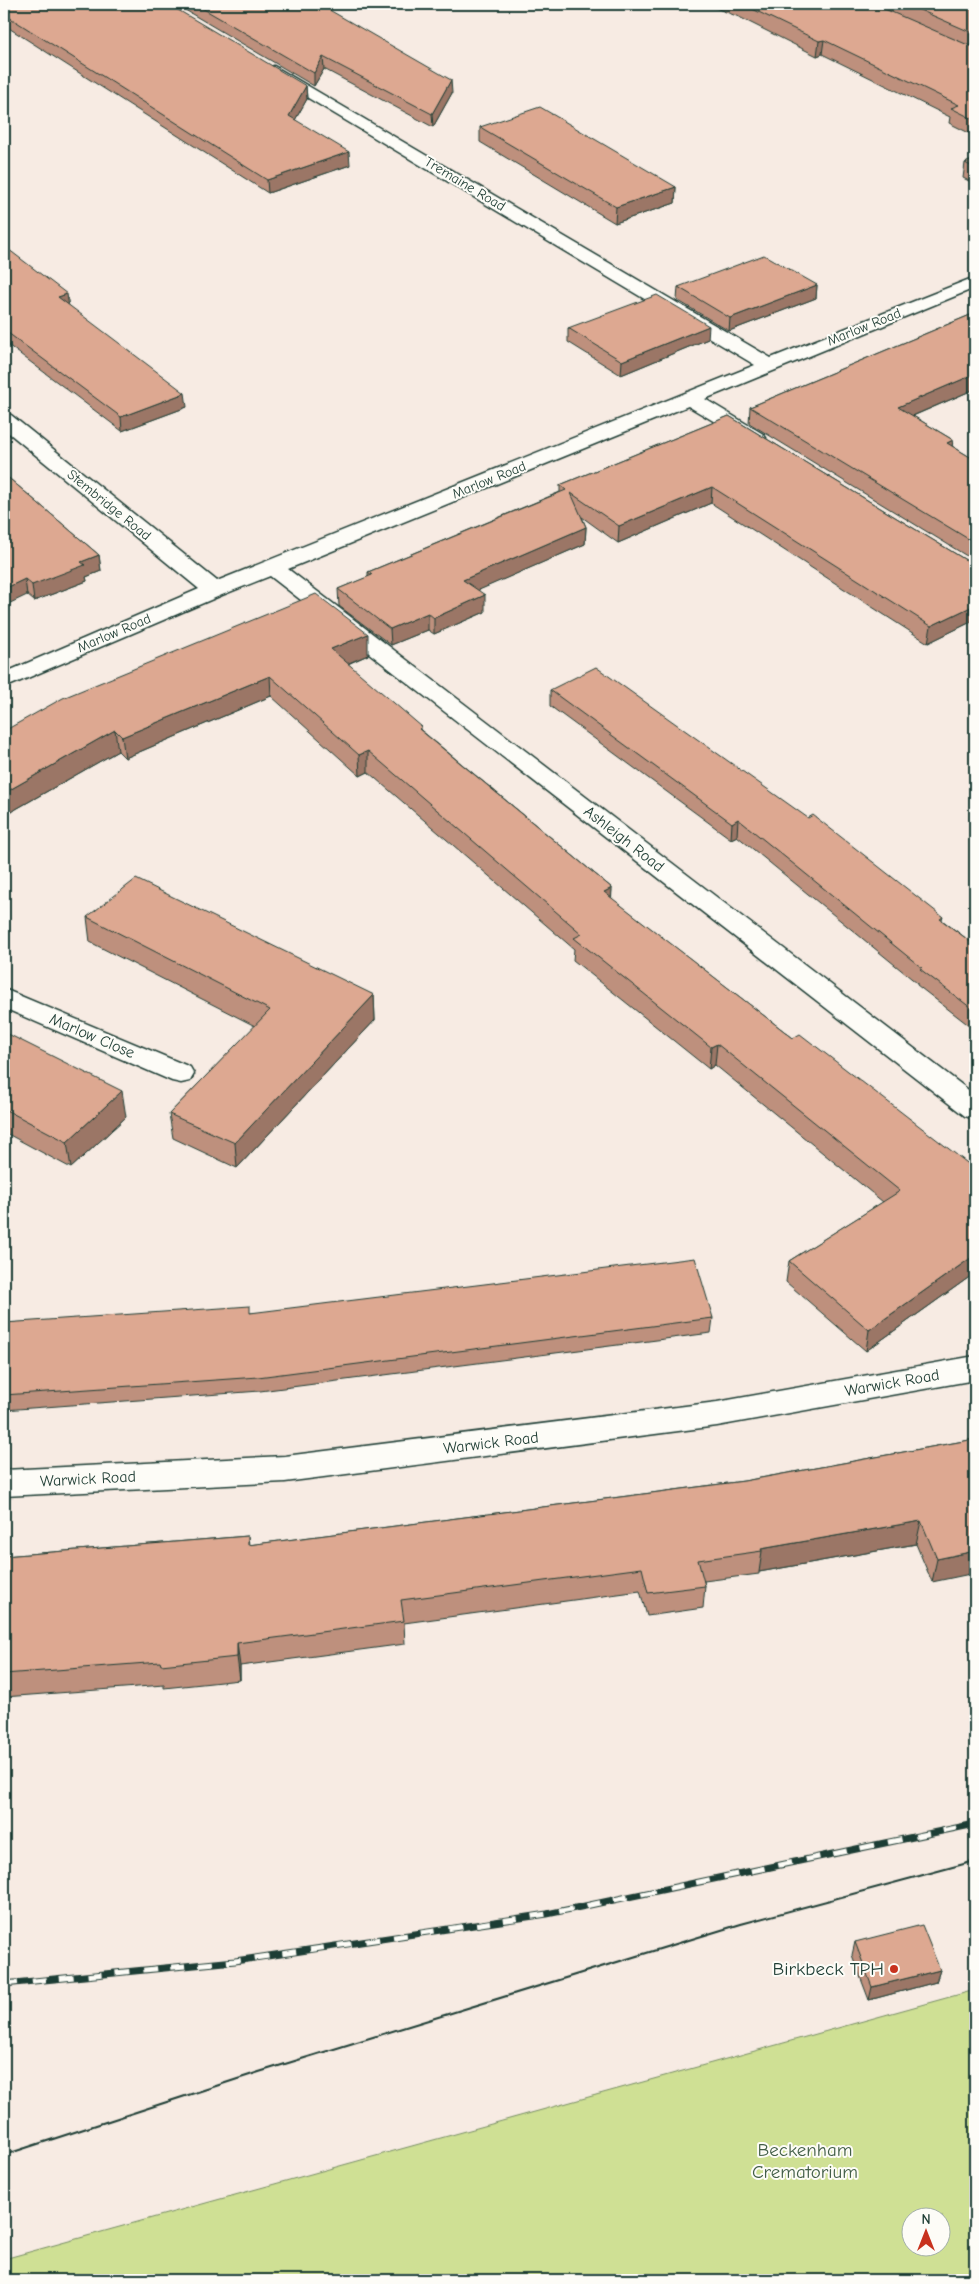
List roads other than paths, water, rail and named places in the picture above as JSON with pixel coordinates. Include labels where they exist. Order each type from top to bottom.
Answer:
[{"type":"street","name":"Tremaine Road","points":[[259,62],[769,365]]},
{"type":"street","name":"Marlow Road","points":[[4,681],[214,590],[273,568],[975,282]]},
{"type":"street","points":[[689,398],[773,449]]},
{"type":"street","name":"Stembridge Road","points":[[4,420],[214,590]]},
{"type":"street","name":"Ashleigh Road","points":[[273,568],[975,1109]]},
{"type":"street","name":"Marlow Close","points":[[4,998],[181,1074]]},
{"type":"street","name":"Warwick Road","points":[[4,1483],[285,1469],[716,1414],[975,1368]]},
{"type":"tram line","points":[[4,2155],[259,2072],[741,1924],[975,1861]]},
{"type":"railway","points":[[4,1984],[235,1961],[547,1914],[975,1824]]},
{"type":"place","name":"Birkbeck TPH","points":[[894,1969]]},
{"type":"park label","name":"Beckenham Crematorium","points":[[805,2161]]}]
